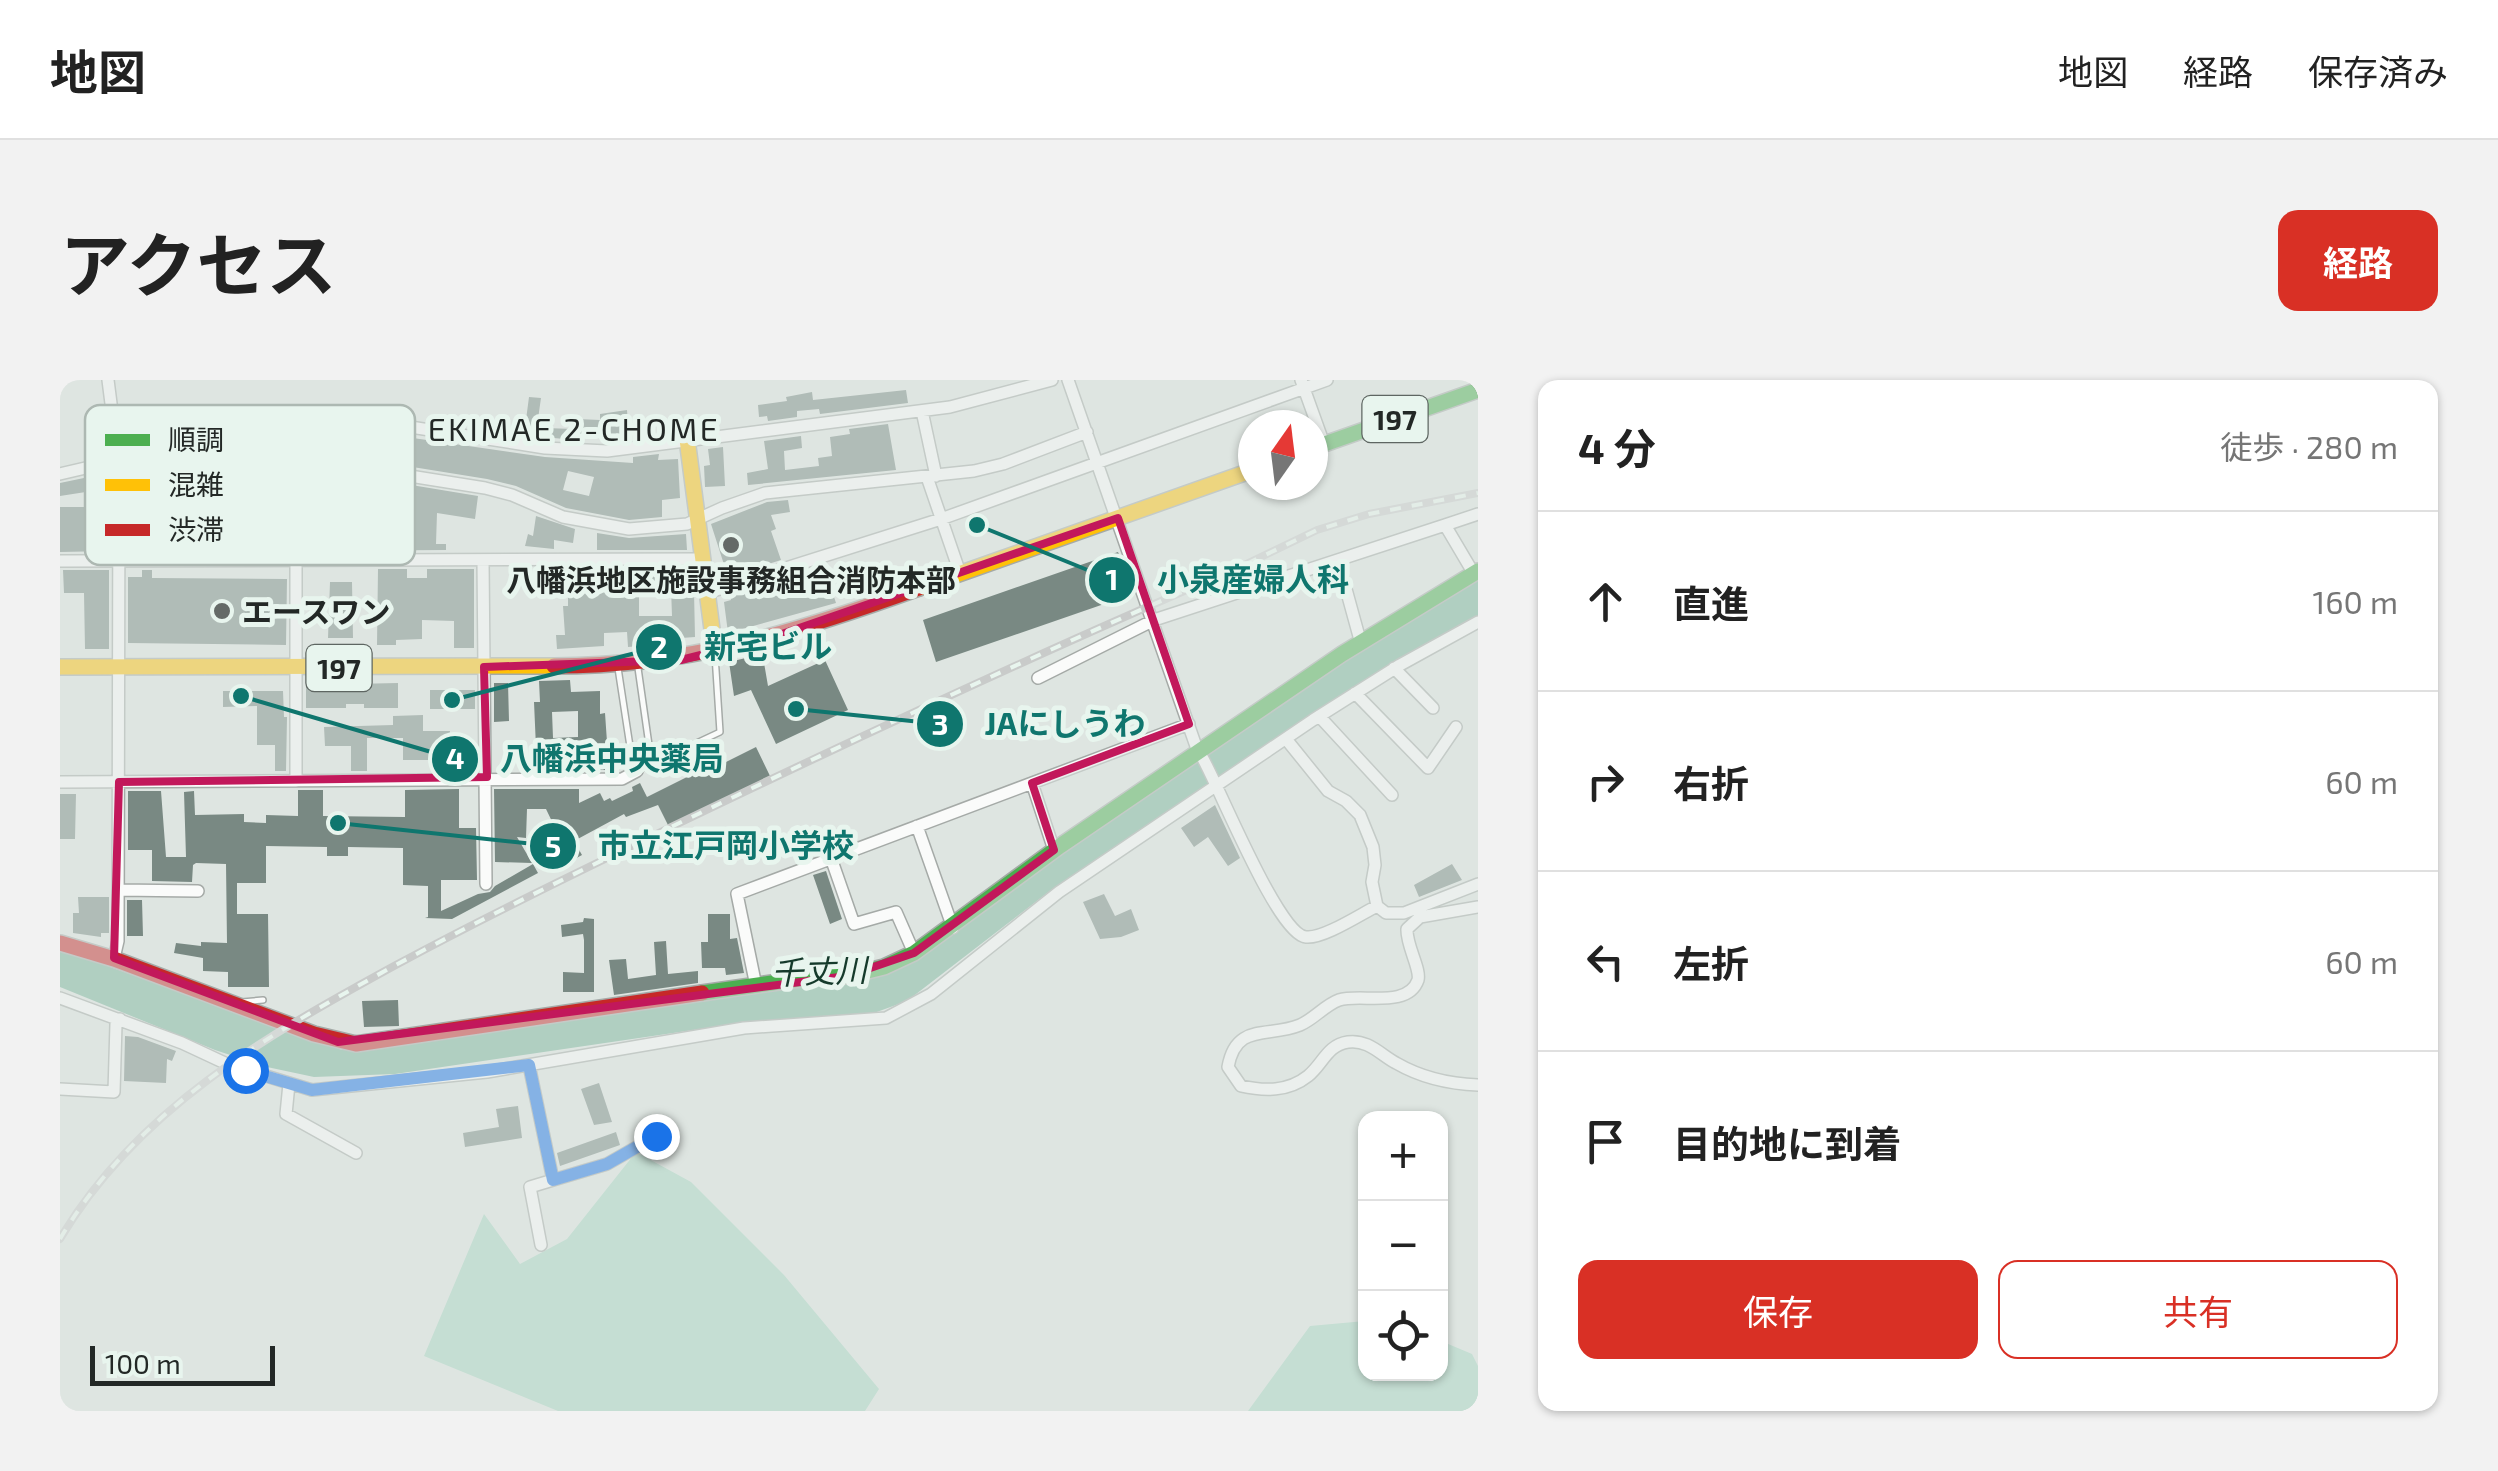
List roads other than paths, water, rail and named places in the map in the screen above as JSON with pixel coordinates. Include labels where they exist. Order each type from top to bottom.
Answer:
[{"type":"main road","name":"197","points":[[1328,443],[1478,390]]},
{"type":"main road","points":[[688,440],[715,652]]},
{"type":"main road","name":"197","points":[[60,667],[617,666],[715,652],[779,635],[1238,475]]},
{"type":"main road","points":[[60,943],[114,958],[308,1033],[356,1044],[828,975],[847,976],[884,967],[914,954],[952,928],[1054,850],[1200,754],[1360,640],[1430,603],[1476,572]]},
{"type":"street","points":[[108,380],[112,405]]},
{"type":"street","points":[[415,428],[545,448],[607,451],[950,407],[1052,380]]},
{"type":"street","points":[[1068,380],[1188,724],[1268,896],[1296,934],[1307,938],[1378,906]]},
{"type":"street","points":[[707,594],[941,519],[1302,384],[1327,380]]},
{"type":"street","points":[[1302,384],[1309,410]]},
{"type":"street","points":[[922,411],[941,519],[960,573]]},
{"type":"street","points":[[415,476],[512,494],[580,521],[628,529],[687,524],[764,494],[932,477],[1002,464],[1087,432]]},
{"type":"street","points":[[60,474],[85,468]]},
{"type":"street","points":[[1038,678],[1154,620],[1478,514]]},
{"type":"street","points":[[1445,525],[1476,572]]},
{"type":"street","points":[[415,560],[702,559]]},
{"type":"street","points":[[484,560],[486,884]]},
{"type":"street","points":[[1338,560],[1360,640]]},
{"type":"street","points":[[114,958],[118,941],[120,565]]},
{"type":"street","points":[[294,565],[296,781]]},
{"type":"street","points":[[60,998],[227,1064],[312,1090],[529,1065],[744,1028],[886,1018],[931,994],[1059,892],[1319,716],[1394,668],[1478,622]]},
{"type":"street","points":[[1394,668],[1433,708]]},
{"type":"street","points":[[1355,693],[1428,768],[1456,727]]},
{"type":"street","points":[[1319,716],[1392,795]]},
{"type":"street","points":[[756,986],[737,894],[1188,724]]},
{"type":"street","points":[[1286,739],[1328,791],[1360,815],[1372,847],[1372,882],[1378,906],[1386,913],[1404,914],[1478,884]]},
{"type":"street","points":[[60,782],[622,779],[638,771]]},
{"type":"street","points":[[1032,783],[1054,850]]},
{"type":"street","points":[[917,826],[952,928]]},
{"type":"street","points":[[832,858],[854,924],[896,912],[914,954]]},
{"type":"street","points":[[118,890],[198,891]]},
{"type":"street","points":[[1478,907],[1420,917],[1407,928],[1406,942],[1419,975],[1407,992],[1378,999],[1340,1000],[1294,1028],[1241,1039],[1230,1053],[1228,1067],[1241,1086],[1282,1090],[1308,1076],[1332,1047],[1356,1042],[1430,1078],[1458,1086],[1478,1085]]},
{"type":"street","points":[[60,1089],[114,1092],[116,1024],[120,1019]]},
{"type":"street","points":[[529,1065],[553,1180]]},
{"type":"street","points":[[289,1084],[286,1114],[356,1153]]},
{"type":"street","points":[[540,1245],[530,1187],[607,1164],[656,1136]]},
{"type":"lane","points":[[617,666],[630,753],[638,771],[720,732],[715,652]]},
{"type":"lane","points":[[638,664],[649,745],[662,759]]},
{"type":"lane","points":[[229,1005],[263,1000]]},
{"type":"railway","points":[[1207,583],[1317,530],[1369,514],[1478,493]]},
{"type":"railway","points":[[60,1239],[91,1193],[166,1114],[252,1049],[346,992],[497,912],[739,794],[1219,576]]},
{"type":"place","name":"小泉産婦人科","points":[[977,525]]},
{"type":"place","name":"八幡浜地区施設事務組合消防本部","points":[[731,545]]},
{"type":"place","name":"エースワン","points":[[222,611]]},
{"type":"place","name":"八幡浜中央薬局","points":[[241,696]]},
{"type":"place","name":"新宅ビル","points":[[452,700]]},
{"type":"place","name":"JAにしうわ","points":[[796,709]]},
{"type":"place","name":"市立江戸岡小学校","points":[[338,823]]},
{"type":"district","name":"EKIMAE 2-CHOME","points":[[574,428]]},
{"type":"water label","name":"千丈川","points":[[819,970]]}]
